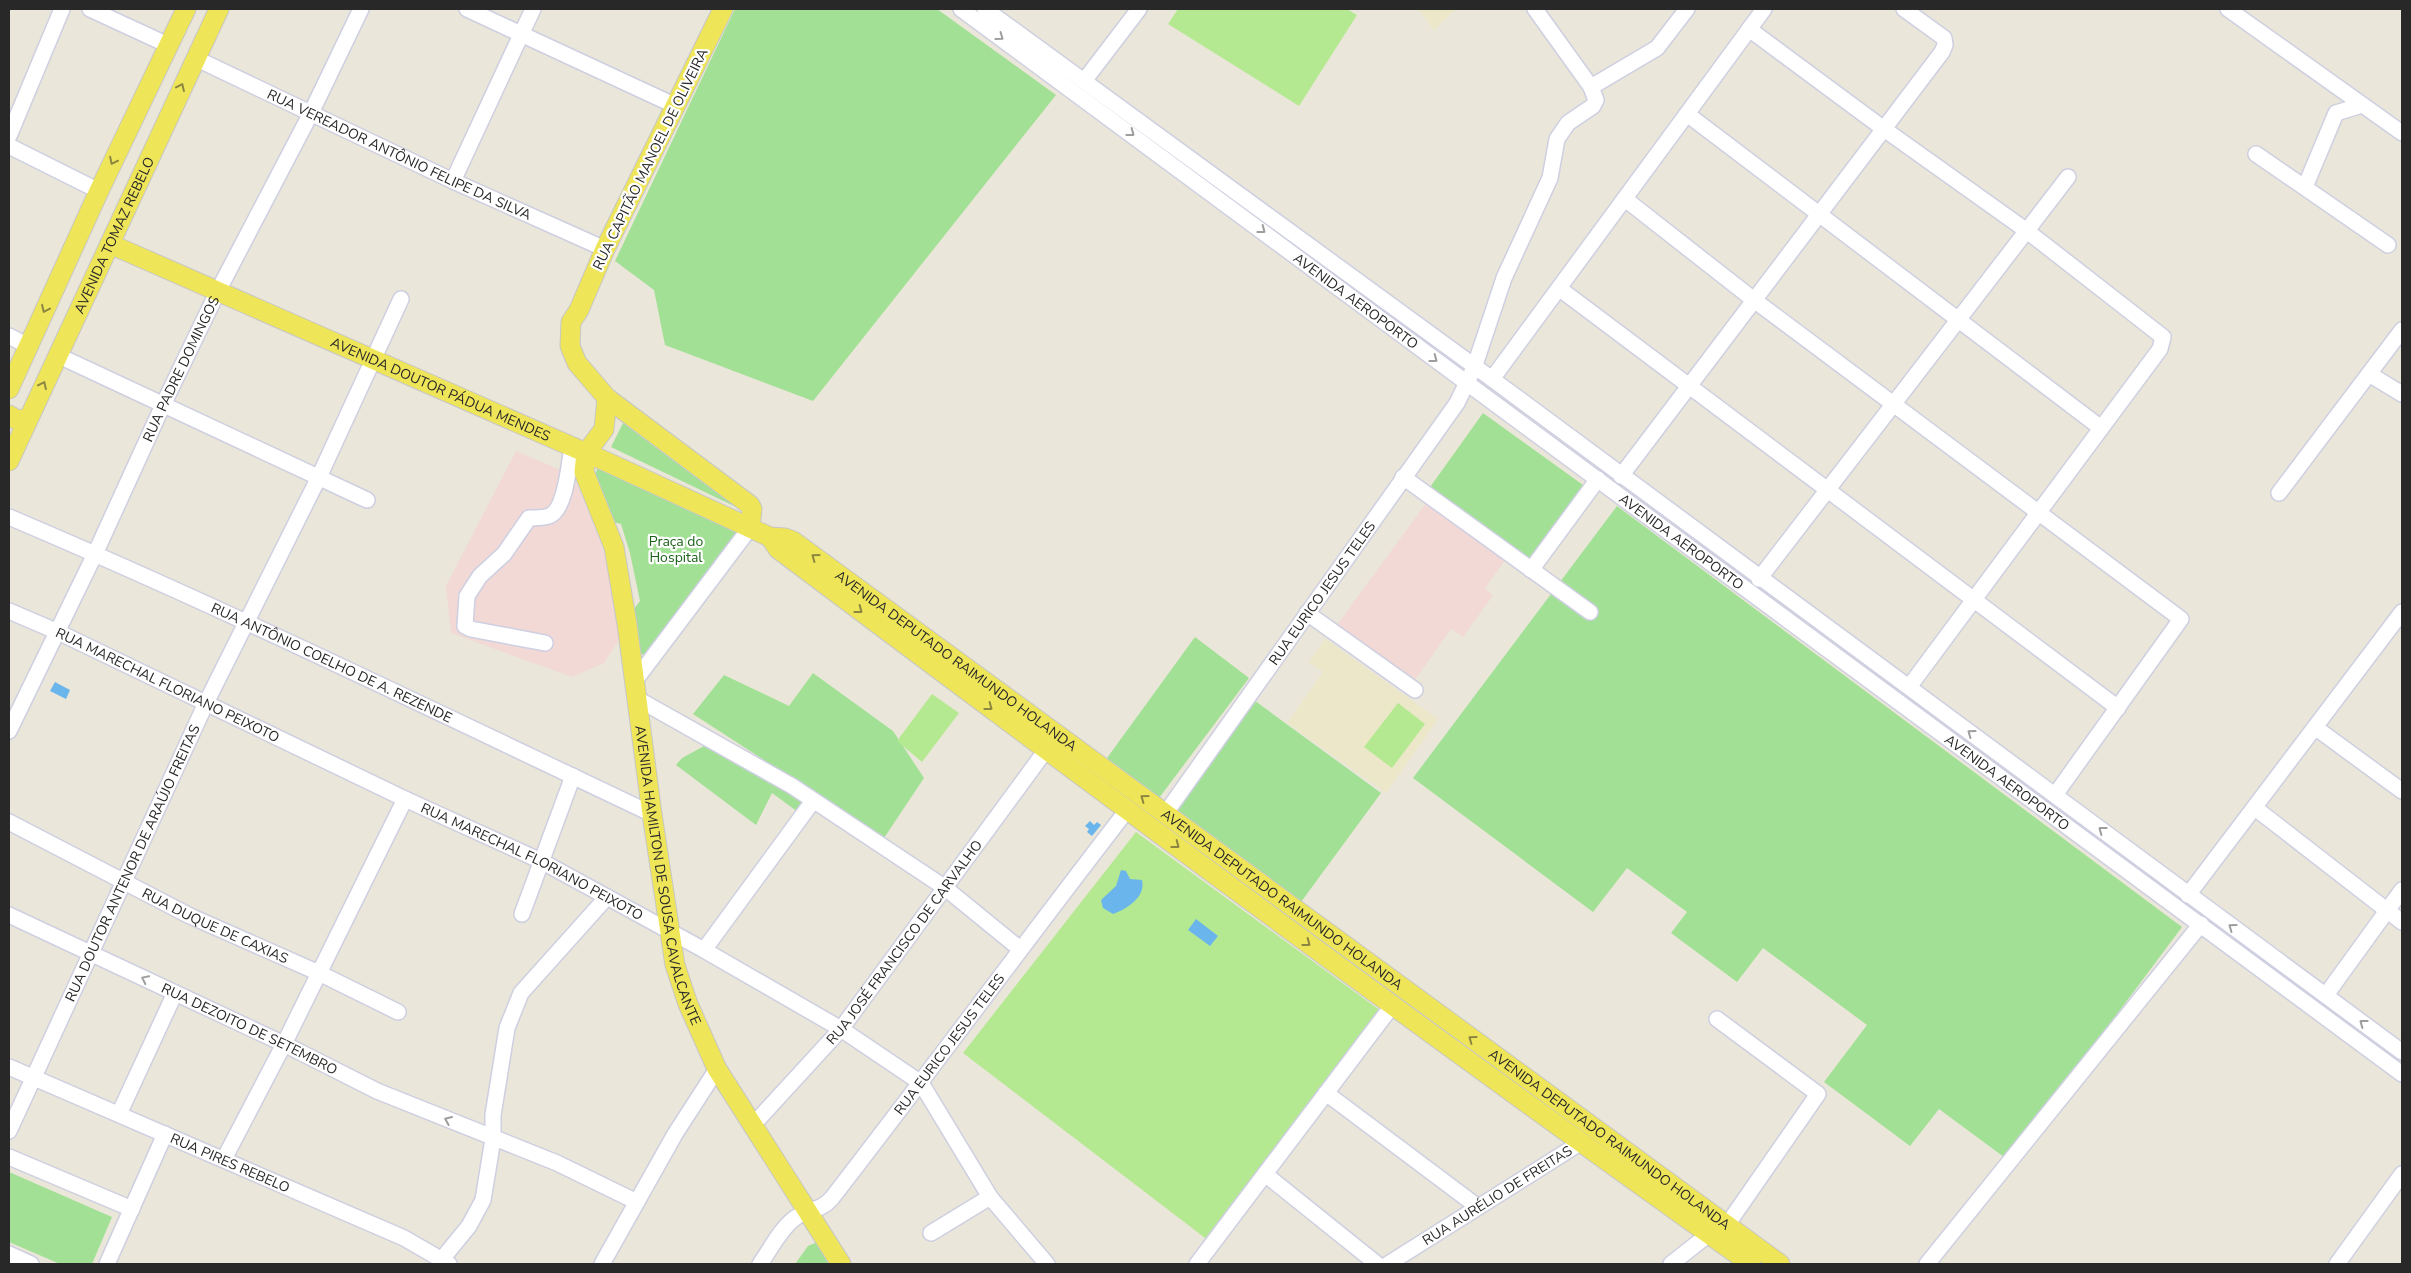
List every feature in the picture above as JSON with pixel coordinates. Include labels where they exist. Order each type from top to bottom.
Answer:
[{"type":"main road","points":[[9,389],[99,190],[186,9]]},
{"type":"main road","name":"AVENIDA TOMAZ REBELO","points":[[11,449],[27,420],[219,9]]},
{"type":"main road","name":"RUA CAPITÃO MANOEL DE OLIVEIRA","points":[[607,398],[577,362],[580,310],[605,249],[723,9]]},
{"type":"main road","points":[[134,117],[161,131]]},
{"type":"main road","name":"AVENIDA DOUTOR PÁDUA MENDES","points":[[110,244],[217,293],[579,450],[778,541]]},
{"type":"main road","points":[[604,428],[607,398]]},
{"type":"main road","points":[[607,398],[630,417],[746,501],[752,509],[750,528]]},
{"type":"main road","points":[[9,415],[15,419],[27,420]]},
{"type":"main road","points":[[579,450],[604,428],[630,417]]},
{"type":"main road","name":"AVENIDA HAMILTON DE SOUSA CAVALCANTE","points":[[579,450],[584,472],[614,547],[627,624],[652,814],[675,965],[688,1004],[718,1069],[752,1126],[841,1264]]},
{"type":"main road","name":"AVENIDA DEPUTADO RAIMUNDO HOLANDA","points":[[778,541],[1046,750],[1392,1006],[1580,1143],[1751,1264]]},
{"type":"main road","name":"AVENIDA DEPUTADO RAIMUNDO HOLANDA","points":[[778,541],[814,556],[1780,1264]]},
{"type":"main road","points":[[1338,966],[1352,951]]},
{"type":"street","points":[[9,136],[62,9]]},
{"type":"street","points":[[90,9],[168,45]]},
{"type":"street","name":"RUA PADRE DOMINGOS","points":[[9,731],[95,554],[162,405],[217,293],[312,113],[361,9]]},
{"type":"street","points":[[467,9],[676,106]]},
{"type":"street","points":[[453,181],[533,9]]},
{"type":"street","name":"AVENIDA AEROPORTO","points":[[960,9],[2402,1074]]},
{"type":"street","name":"AVENIDA AEROPORTO","points":[[985,9],[1492,380],[1759,579],[2055,794],[2188,895],[2402,1052]]},
{"type":"street","points":[[1084,81],[1139,9]]},
{"type":"street","points":[[1535,9],[1594,94]]},
{"type":"street","name":"RUA EURICO JESUS TELES","points":[[1165,814],[1468,384],[1504,278],[1550,178],[1557,139],[1568,123],[1592,107],[1594,94],[1657,48],[1688,9]]},
{"type":"street","points":[[1492,380],[1764,9]]},
{"type":"street","points":[[1621,476],[1884,130],[1945,45],[1944,38],[1904,9]]},
{"type":"street","points":[[2228,9],[2402,133]]},
{"type":"street","points":[[1749,28],[1884,130],[2027,231],[2163,337],[2160,349],[1909,687]]},
{"type":"street","name":"RUA VEREADOR ANTÔNIO FELIPE DA SILVA","points":[[195,58],[453,181],[605,249]]},
{"type":"street","points":[[2305,187],[2336,114],[2362,104]]},
{"type":"street","points":[[1687,114],[2101,428]]},
{"type":"street","points":[[9,146],[99,190]]},
{"type":"street","points":[[2256,154],[2388,245]]},
{"type":"street","points":[[1759,579],[2068,177]]},
{"type":"street","points":[[1624,200],[1754,300],[2181,619],[2055,794]]},
{"type":"street","points":[[1560,288],[1975,598],[2118,708]]},
{"type":"street","name":"RUA DOUTOR ANTENOR DE ARAÚJO FREITAS","points":[[9,1131],[206,702],[319,477],[401,299]]},
{"type":"street","points":[[2279,493],[2402,330]]},
{"type":"street","points":[[9,336],[28,346]]},
{"type":"street","points":[[57,356],[367,500]]},
{"type":"street","points":[[2369,374],[2402,394]]},
{"type":"street","points":[[545,644],[471,629],[465,626],[467,596],[480,576],[504,554],[529,518],[550,516],[555,512],[579,450]]},
{"type":"street","points":[[1403,477],[1590,612]]},
{"type":"street","points":[[1531,570],[1598,479]]},
{"type":"street","name":"RUA ANTÔNIO COELHO DE A. REZENDE","points":[[9,517],[95,554],[420,703],[652,814]]},
{"type":"street","points":[[750,528],[635,690],[792,786],[944,888],[1020,949]]},
{"type":"street","name":"RUA MARECHAL FLORIANO PEIXOTO","points":[[9,611],[58,632],[406,799],[541,861],[704,950],[841,1029],[921,1083],[990,1196],[1047,1264]]},
{"type":"street","points":[[2188,895],[2402,612]]},
{"type":"street","points":[[1307,613],[1415,690]]},
{"type":"street","points":[[2316,728],[2402,791]]},
{"type":"street","name":"RUA JOSÉ FRANCISCO DE CARVALHO","points":[[752,1126],[841,1029],[1046,750]]},
{"type":"street","points":[[522,914],[573,776]]},
{"type":"street","points":[[224,1159],[284,1044],[406,799]]},
{"type":"street","points":[[704,950],[813,801]]},
{"type":"street","points":[[2254,808],[2402,922]]},
{"type":"street","name":"RUA EURICO JESUS TELES","points":[[760,1264],[794,1218],[807,1211],[825,1206],[921,1083],[1020,949],[1128,809]]},
{"type":"street","name":"RUA DUQUE DE CAXIAS","points":[[9,822],[190,916],[398,1012]]},
{"type":"street","points":[[2326,995],[2402,890]]},
{"type":"street","points":[[445,1262],[469,1226],[483,1200],[493,1139],[493,1115],[507,1028],[521,993],[607,897]]},
{"type":"street","name":"RUA DEZOITO DE SETEMBRO","points":[[9,914],[284,1044],[377,1091],[565,1167],[638,1202]]},
{"type":"street","points":[[1928,1264],[2201,924]]},
{"type":"street","points":[[119,1114],[175,993]]},
{"type":"street","points":[[1197,1264],[1392,1006]]},
{"type":"street","points":[[1717,1019],[1818,1094],[1727,1225]]},
{"type":"street","name":"RUA PIRES REBELO","points":[[9,1067],[404,1238],[445,1262]]},
{"type":"street","points":[[602,1264],[675,1134],[718,1069]]},
{"type":"street","points":[[1326,1093],[1478,1208]]},
{"type":"street","points":[[107,1264],[165,1134]]},
{"type":"street","name":"RUA AURÉLIO DE FREITAS","points":[[1388,1264],[1580,1143]]},
{"type":"street","points":[[9,1157],[132,1209]]},
{"type":"street","points":[[1265,1174],[1377,1264]]},
{"type":"street","points":[[2337,1264],[2402,1174]]},
{"type":"street","points":[[932,1234],[990,1196]]},
{"type":"street","points":[[1671,1264],[1709,1234]]},
{"type":"street","points":[[9,1254],[31,1264]]},
{"type":"shaded area","points":[[1418,9],[1456,9],[1434,30]]},
{"type":"shaded area","points":[[516,451],[565,472],[577,484],[607,559],[623,634],[604,663],[572,677],[451,633],[446,586]]},
{"type":"shaded area","points":[[1427,502],[1506,559],[1485,588],[1493,595],[1463,637],[1451,629],[1414,681],[1337,625]]},
{"type":"shaded area","points":[[1325,639],[1438,719],[1386,793],[1287,723],[1323,672],[1309,662]]},
{"type":"green space","points":[[735,9],[937,9],[1056,95],[813,401],[665,345],[654,290],[615,261]]},
{"type":"green space","points":[[1178,9],[1347,9],[1357,15],[1299,106],[1168,24]]},
{"type":"green space","points":[[1483,413],[1583,485],[1528,562],[1428,490]]},
{"type":"green space","points":[[623,423],[736,507],[611,447]]},
{"type":"green space","name":"Praça do Hospital","points":[[598,467],[737,532],[737,536],[649,656],[641,654],[639,650],[634,609],[640,601],[630,553],[621,524],[613,522],[595,475]]},
{"type":"green space","points":[[1617,506],[2182,927],[2008,1160],[1939,1109],[1910,1146],[1824,1082],[1867,1025],[1763,948],[1737,982],[1671,933],[1687,912],[1627,868],[1593,912],[1413,778]]},
{"type":"green space","points":[[1195,637],[1249,678],[1159,798],[1107,758]]},
{"type":"green space","points":[[813,673],[893,731],[924,778],[884,838],[693,714],[724,675],[789,706]]},
{"type":"green space","points":[[932,694],[959,713],[922,762],[897,741]]},
{"type":"green space","points":[[1251,698],[1381,793],[1301,902],[1172,807]]},
{"type":"green space","points":[[1398,703],[1425,724],[1392,768],[1364,747]]},
{"type":"green space","points":[[706,745],[803,801],[798,812],[772,793],[756,825],[676,765],[682,758]]},
{"type":"green space","points":[[1145,810],[1334,948],[1323,945],[1145,814]]},
{"type":"green space","points":[[1136,832],[1385,1014],[1213,1244],[963,1053]]},
{"type":"green space","points":[[9,1172],[112,1217],[92,1264],[60,1264],[9,1242]]},
{"type":"green space","points":[[819,1243],[833,1264],[795,1264],[808,1246]]},
{"type":"water","points":[[55,682],[70,690],[66,699],[50,691]]},
{"type":"water","points":[[1090,821],[1094,825],[1097,822],[1101,825],[1092,836],[1087,832],[1089,829],[1085,826]]},
{"type":"water","points":[[1121,870],[1126,871],[1130,879],[1142,880],[1141,892],[1129,906],[1113,914],[1103,908],[1101,900],[1116,886]]},
{"type":"water","points":[[1196,919],[1218,936],[1210,946],[1188,930]]}]
